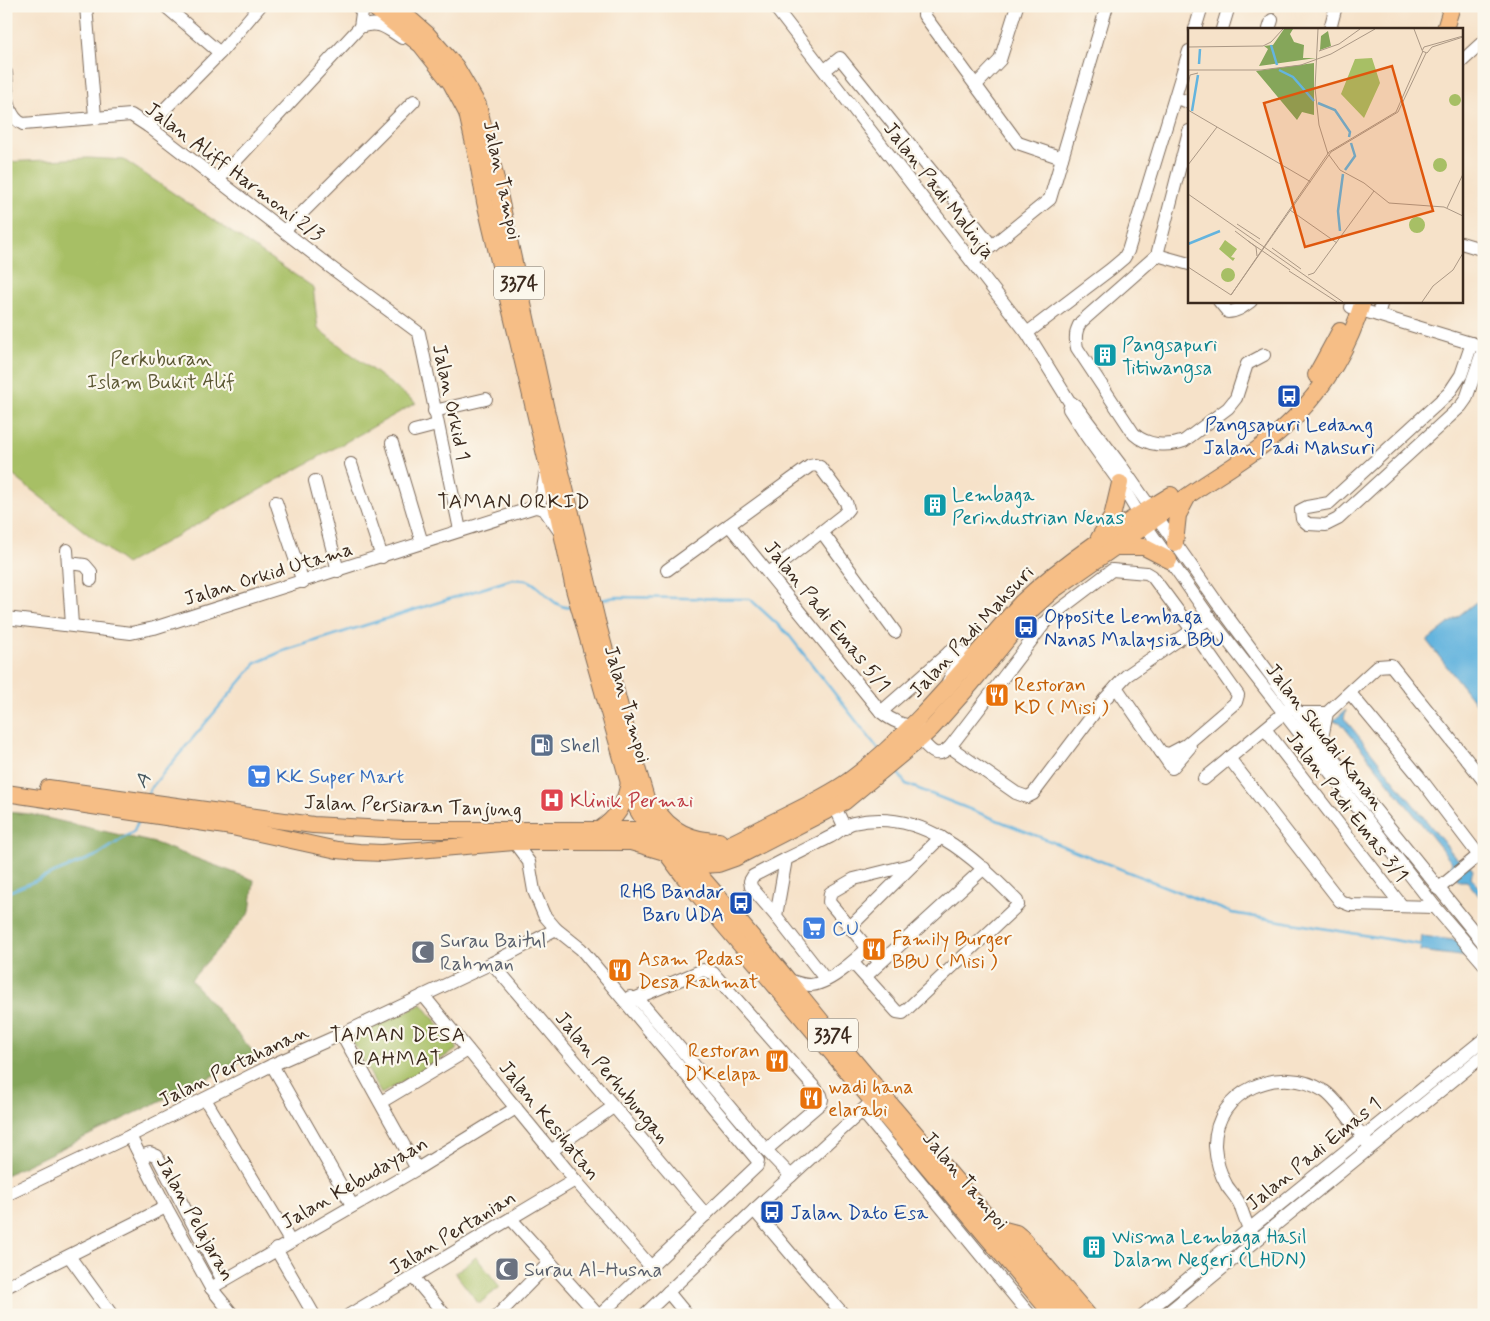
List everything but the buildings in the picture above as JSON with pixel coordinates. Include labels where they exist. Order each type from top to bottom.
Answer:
[{"type":"main road","name":"Jalan Tampoi","points":[[372,6],[421,45],[451,83],[467,113],[485,202],[548,463],[564,538],[582,588]]},
{"type":"main road","name":"Jalan Tampoi","points":[[395,6],[427,34],[456,67],[478,105],[492,158],[582,588],[629,783],[637,808],[650,831],[667,847]]},
{"type":"main road","points":[[1434,28],[1441,6]]},
{"type":"main road","points":[[1445,28],[1452,6]]},
{"type":"main road","name":"Jalan Padi Mahsuri","points":[[921,731],[945,689],[1021,603],[1036,589],[1091,548],[1190,494],[1236,465],[1294,419],[1322,385],[1339,359],[1357,305]]},
{"type":"main road","name":"Jalan Padi Mahsuri","points":[[667,847],[702,851],[734,850],[840,804],[872,771],[921,731],[971,684],[1032,609],[1052,591],[1116,547],[1148,517],[1188,486],[1261,435],[1296,401],[1312,381],[1357,305]]},
{"type":"main road","points":[[1091,548],[1112,518],[1120,483]]},
{"type":"main road","points":[[1175,543],[1178,515],[1190,494]]},
{"type":"main road","points":[[1116,547],[1144,547],[1169,560]]},
{"type":"main road","name":"Jalan Tampoi","points":[[591,624],[649,808],[667,847],[686,880],[1052,1315]]},
{"type":"main road","points":[[631,748],[643,766],[656,808],[668,824],[685,835],[734,850],[718,879],[724,901]]},
{"type":"main road","name":"Jalan Padi Mahsuri","points":[[689,863],[712,865],[812,802],[848,781],[872,771]]},
{"type":"main road","name":"Jalan Persiaran Tanjung","points":[[6,782],[313,825],[489,831],[650,831]]},
{"type":"main road","points":[[599,830],[612,821],[618,813],[626,798],[629,783]]},
{"type":"main road","name":"Jalan Persiaran Tanjung","points":[[6,793],[232,827],[337,850],[382,853],[514,842],[631,842],[667,847],[689,863]]},
{"type":"main road","points":[[359,852],[383,850],[391,842],[387,837],[360,828]]},
{"type":"main road","points":[[612,843],[635,848],[654,857],[686,880]]},
{"type":"main road","name":"Jalan Tampoi","points":[[689,863],[724,901],[785,978],[871,1102],[997,1228],[1073,1315]]},
{"type":"main road","points":[[997,1228],[1016,1233],[1022,1238],[1088,1315]]},
{"type":"street","points":[[86,6],[95,117]]},
{"type":"street","points":[[165,6],[220,53]]},
{"type":"street","points":[[148,126],[220,53],[260,6]]},
{"type":"street","points":[[357,31],[362,13],[358,6]]},
{"type":"street","name":"Jalan Padi Malinja","points":[[774,6],[1027,333],[1069,402],[1076,406],[1122,467],[1148,517]]},
{"type":"street","points":[[925,6],[924,16],[1018,142],[1062,158]]},
{"type":"street","points":[[976,85],[1000,60],[1017,6]]},
{"type":"street","points":[[972,262],[1047,203],[1107,6]]},
{"type":"street","points":[[1196,28],[1202,6]]},
{"type":"street","points":[[1222,28],[1229,6]]},
{"type":"street","points":[[1330,28],[1336,6]]},
{"type":"street","points":[[218,180],[357,31],[371,23],[381,24],[406,41],[441,70]]},
{"type":"street","points":[[1462,61],[1484,41]]},
{"type":"street","points":[[1027,333],[1124,258],[1128,251],[1188,54]]},
{"type":"street","points":[[825,70],[840,58],[992,246]]},
{"type":"street","name":"Jalan Aliff Harmoni 2/3","points":[[6,73],[10,110],[19,122],[23,124],[131,115],[148,126],[329,266]]},
{"type":"street","points":[[1175,98],[1188,102]]},
{"type":"street","points":[[284,232],[414,102]]},
{"type":"street","points":[[1188,135],[1157,255],[1081,322],[1076,333],[1077,348],[1134,434],[1140,440],[1166,445],[1184,441],[1228,408],[1236,398],[1247,364],[1264,355]]},
{"type":"street","points":[[1462,243],[1484,250]]},
{"type":"street","points":[[1157,255],[1187,265]]},
{"type":"street","name":"Jalan Orkid 1","points":[[329,266],[419,333],[460,530]]},
{"type":"street","points":[[1220,302],[1228,312],[1232,312],[1237,311],[1250,302]]},
{"type":"street","points":[[1378,315],[1382,302]]},
{"type":"street","points":[[1357,305],[1378,315],[1480,346]]},
{"type":"street","points":[[1480,346],[1466,399],[1461,406],[1338,519],[1326,525],[1308,524],[1302,519],[1302,510],[1307,507],[1329,503],[1449,393],[1480,346]]},
{"type":"street","points":[[1449,393],[1461,406]]},
{"type":"street","points":[[434,410],[486,399]]},
{"type":"street","name":"Jalan Padi Malinja","points":[[1069,402],[1069,411],[1120,483],[1148,517]]},
{"type":"street","points":[[414,431],[437,425]]},
{"type":"street","points":[[392,443],[422,543]]},
{"type":"street","points":[[548,463],[544,489],[535,507],[544,510],[564,538]]},
{"type":"street","points":[[351,464],[382,557]]},
{"type":"street","points":[[666,570],[810,466],[816,465],[820,467],[846,502],[848,509],[843,515],[769,573]]},
{"type":"street","points":[[315,481],[338,571]]},
{"type":"street","points":[[276,502],[303,582]]},
{"type":"street","name":"Jalan Orkid Utama","points":[[6,618],[131,633],[154,628],[303,582],[535,507]]},
{"type":"street","name":"Jalan Skudai Kanan","points":[[1148,517],[1175,543],[1292,710],[1435,907],[1484,964]]},
{"type":"street","name":"Jalan Skudai Kanan","points":[[1148,517],[1169,560],[1210,618],[1321,743],[1481,940]]},
{"type":"street","name":"Jalan Padi Emas 5/1","points":[[729,525],[881,712],[898,724],[921,731],[932,752],[944,753],[950,747]]},
{"type":"street","points":[[822,532],[896,632]]},
{"type":"street","points":[[72,625],[68,557],[85,565],[91,572],[91,580]]},
{"type":"street","points":[[1161,752],[1166,754],[1186,745],[1236,702],[1238,695],[1192,630],[1152,576],[1147,573],[1112,570],[1044,624],[950,747],[1016,793],[1026,797],[1033,794],[1070,744],[1126,676],[1153,658],[1192,630],[1210,618]]},
{"type":"street","points":[[952,650],[973,658]]},
{"type":"street","points":[[881,712],[952,650]]},
{"type":"street","points":[[945,689],[956,660],[952,650]]},
{"type":"street","points":[[1321,743],[1327,713],[1378,666],[1390,664],[1484,781]]},
{"type":"street","points":[[1116,686],[1172,768],[1204,730]]},
{"type":"street","points":[[1350,693],[1417,774],[1481,858],[1438,889]]},
{"type":"street","points":[[1204,779],[1265,729],[1292,710],[1327,713]]},
{"type":"street","name":"Jalan Padi Emas 3/1","points":[[1265,729],[1402,906]]},
{"type":"street","points":[[1229,758],[1340,901],[1350,905],[1435,907]]},
{"type":"street","points":[[840,804],[848,826]]},
{"type":"street","points":[[826,980],[751,887],[750,881],[753,876],[848,826],[890,820],[905,822],[949,840],[984,868],[1017,901],[1018,905],[903,1013],[897,1012],[853,963]]},
{"type":"street","points":[[849,928],[941,837]]},
{"type":"street","points":[[511,1219],[599,1315],[757,1166],[758,1160],[581,949],[556,929],[544,914],[539,903],[529,862],[514,842]]},
{"type":"street","points":[[529,862],[543,843]]},
{"type":"street","points":[[776,916],[786,860]]},
{"type":"street","points":[[880,963],[829,902],[830,893],[854,879],[914,864]]},
{"type":"street","points":[[866,976],[984,868]]},
{"type":"street","name":"Jalan Pertahanan","points":[[6,1195],[272,1065],[492,963],[556,929]]},
{"type":"street","points":[[785,978],[810,985],[818,984],[853,963],[867,949]]},
{"type":"street","name":"Jalan Perhubungan","points":[[492,963],[706,1215]]},
{"type":"street","points":[[636,998],[703,970],[708,970],[713,973],[821,1096],[820,1103],[766,1150]]},
{"type":"street","name":"Jalan Kesihatan","points":[[422,995],[575,1180],[651,1267]]},
{"type":"street","points":[[620,995],[636,998],[640,1001],[766,1150],[791,1176]]},
{"type":"street","points":[[342,1034],[417,1168]]},
{"type":"street","name":"Jalan Padi Emas 1","points":[[1165,1315],[1257,1241],[1483,1039]]},
{"type":"street","points":[[381,1102],[468,1050]]},
{"type":"street","name":"Jalan Padi Emas 1","points":[[1143,1315],[1249,1230],[1484,1055]]},
{"type":"street","points":[[272,1065],[352,1205]]},
{"type":"street","points":[[1257,1241],[1249,1230],[1243,1218],[1240,1205],[1226,1184],[1219,1168],[1215,1145],[1220,1121],[1228,1106],[1240,1095],[1254,1086],[1273,1081],[1291,1079],[1307,1082],[1326,1092],[1367,1143]]},
{"type":"street","points":[[205,1099],[290,1241]]},
{"type":"street","points":[[644,1315],[871,1102],[1030,1315]]},
{"type":"street","points":[[551,1151],[613,1107]]},
{"type":"street","name":"Jalan Kebudayaan","points":[[211,1288],[516,1108]]},
{"type":"street","name":"Jalan Pelajaran","points":[[130,1136],[166,1207],[211,1288],[232,1315]]},
{"type":"street","points":[[141,1156],[150,1153],[157,1156],[223,1281]]},
{"type":"street","name":"Jalan Pertanian","points":[[348,1315],[575,1180]]},
{"type":"street","points":[[6,1286],[166,1207]]},
{"type":"street","points":[[754,1210],[844,1315]]},
{"type":"street","points":[[276,1249],[314,1315]]},
{"type":"street","points":[[69,1256],[112,1315]]},
{"type":"street","points":[[498,1315],[550,1262]]},
{"type":"street","points":[[413,1277],[445,1315]]},
{"type":"street","points":[[668,1292],[687,1315]]},
{"type":"green space","name":"Perkuburan Islam Bukit Alif","points":[[88,158],[124,160],[313,287],[318,329],[416,403],[126,564],[6,470],[6,162]]},
{"type":"green space","points":[[6,812],[29,814],[155,843],[254,880],[250,912],[191,980],[256,1055],[6,1175]]},
{"type":"green space","points":[[422,1004],[458,1049],[381,1094],[351,1038]]},
{"type":"green space","points":[[476,1257],[500,1287],[479,1304],[455,1273]]},
{"type":"water","points":[[1476,602],[1484,613],[1484,714],[1427,641]]},
{"type":"water","points":[[1346,710],[1344,718],[1457,859],[1463,858],[1473,870],[1471,877],[1484,893],[1484,902],[1467,881],[1459,881],[1450,868],[1452,862],[1340,722],[1333,721]]},
{"type":"water","points":[[1422,936],[1484,944],[1484,959],[1420,951]]},
{"type":"waterway","points":[[148,795],[150,789],[256,663],[283,651],[513,579],[529,581],[555,602],[566,607],[572,607]]},
{"type":"waterway","points":[[597,601],[615,597],[750,599],[788,634],[879,750]]},
{"type":"waterway","points":[[894,768],[906,784],[1232,913],[1423,945]]},
{"type":"waterway","name":"A","points":[[6,893],[98,855],[134,831],[139,819]]},
{"type":"place","name":"Pangsapuri Titiwangsa","points":[[1105,355]]},
{"type":"place","name":"Pangsapuri Ledang Jalan Padi Mahsuri","points":[[1289,396]]},
{"type":"place","name":"Lembaga Perindustrian Nenas","points":[[935,505]]},
{"type":"place","name":"Opposite Lembaga Nanas Malaysia BBU","points":[[1026,627]]},
{"type":"place","name":"Restoran KD ( Misi )","points":[[997,695]]},
{"type":"place","name":"Shell","points":[[542,745]]},
{"type":"place","name":"KK Super Mart","points":[[259,776]]},
{"type":"place","name":"Klinik Permai","points":[[552,800]]},
{"type":"place","name":"RHB Bandar Baru UDA","points":[[741,903]]},
{"type":"place","name":"CU","points":[[814,928]]},
{"type":"place","name":"Family Burger BBU ( Misi )","points":[[874,949]]},
{"type":"place","name":"Surau Baitul Rahman","points":[[423,952]]},
{"type":"place","name":"Asam Pedas Desa Rahmat","points":[[620,970]]},
{"type":"place","name":"Restoran D’Kelapa","points":[[777,1061]]},
{"type":"place","name":"wadi hana elarabi","points":[[811,1098]]},
{"type":"place","name":"Jalan Dato Esa","points":[[772,1212]]},
{"type":"place","name":"Wisma Lembaga Hasil Dalam Negeri (LHDN)","points":[[1094,1247]]},
{"type":"place","name":"Surau Al-Husna","points":[[507,1269]]},
{"type":"district","name":"TAMAN ORKID","points":[[514,501]]},
{"type":"district","name":"TAMAN DESA RAHMAT","points":[[398,1046]]}]
